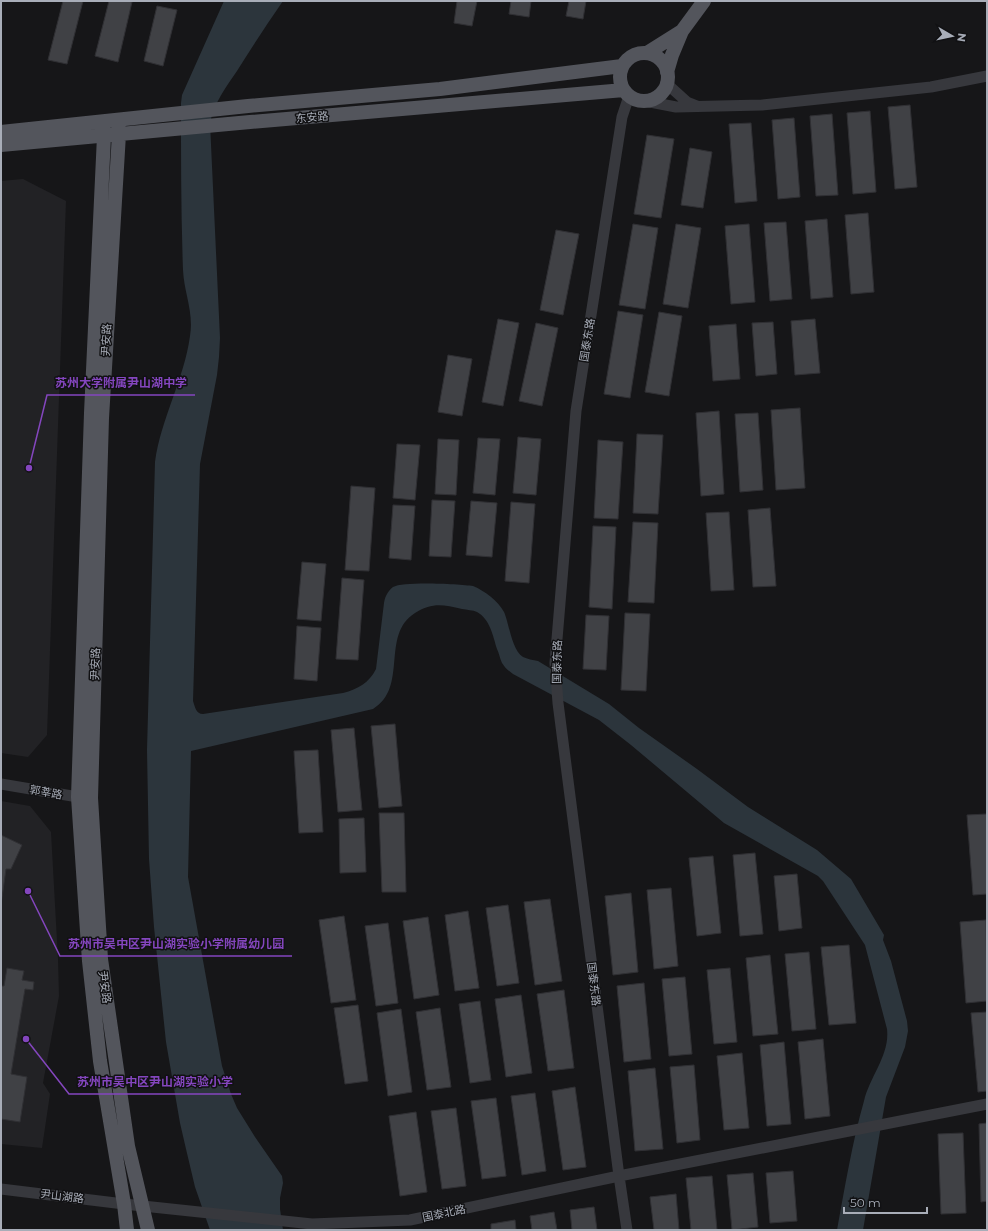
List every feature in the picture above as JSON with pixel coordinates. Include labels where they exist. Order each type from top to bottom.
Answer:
[{"type":"main road","points":[[666,78],[664,65],[660,59],[654,55],[646,53],[632,56],[627,60],[622,66],[620,82],[627,93],[636,100],[645,101],[653,99],[660,94],[664,88],[672,55],[682,31],[704,1]]},
{"type":"main road","points":[[646,53],[682,31]]},
{"type":"main road","name":"东安路","points":[[1,132],[103,122],[162,114],[440,89],[622,66]]},
{"type":"main road","name":"东安路","points":[[1,145],[250,122],[627,93]]},
{"type":"main road","name":"尹安路","points":[[118,120],[119,134],[102,418],[85,798],[101,959],[128,1146],[141,1205],[149,1230]]},
{"type":"main road","name":"尹安路","points":[[103,122],[104,136],[91,413],[85,798],[89,961],[100,1061],[124,1204]]},
{"type":"main road","points":[[124,1204],[127,1230]]},
{"type":"main road","points":[[124,1204],[130,1230]]},
{"type":"street","points":[[645,101],[676,107],[762,105],[931,86],[987,76]]},
{"type":"street","points":[[666,78],[687,102],[699,107]]},
{"type":"street","name":"国泰东路","points":[[627,93],[576,411],[555,663],[558,703],[627,1230]]},
{"type":"street","name":"郭莘路","points":[[1,784],[85,798]]},
{"type":"street","name":"国泰北路","points":[[124,1204],[312,1224],[410,1220],[619,1176],[987,1104]]},
{"type":"street","name":"尹山湖路","points":[[1,1189],[124,1204]]},
{"type":"shaded area","points":[[224,1],[283,1],[221,96],[214,109],[210,123],[220,338],[217,375],[200,464],[193,701],[196,710],[203,714],[343,693],[354,690],[366,682],[376,669],[384,600],[393,587],[408,584],[473,586],[491,597],[504,612],[513,643],[519,654],[528,659],[538,661],[609,704],[639,728],[748,807],[817,850],[851,879],[884,935],[883,940],[891,961],[907,1021],[908,1031],[905,1047],[886,1097],[863,1230],[837,1230],[856,1133],[867,1092],[886,1048],[887,1029],[865,945],[823,881],[818,876],[724,823],[599,720],[510,672],[502,663],[488,623],[477,612],[438,605],[427,607],[415,613],[405,623],[399,634],[396,647],[390,688],[384,699],[373,709],[191,751],[188,877],[222,1066],[237,1108],[282,1176],[283,1183],[280,1198],[280,1209],[283,1230],[210,1230],[195,1187],[186,1149],[166,1042],[154,927],[149,859],[147,750],[155,462],[162,430],[183,368],[191,327],[190,311],[183,270],[181,208],[181,103],[182,95]]},
{"type":"shaded area","points":[[23,179],[66,201],[47,735],[28,757],[1,753],[1,181]]},
{"type":"shaded area","points":[[1,801],[30,806],[51,832],[59,996],[43,1083],[50,1094],[42,1148],[1,1144]]},
{"type":"building","points":[[63,1],[83,1],[67,64],[48,60]]},
{"type":"building","points":[[109,1],[132,2],[118,62],[95,56]]},
{"type":"building","points":[[457,1],[477,1],[472,26],[454,23]]},
{"type":"building","points":[[511,1],[531,1],[529,17],[509,14]]},
{"type":"building","points":[[569,1],[586,1],[583,19],[566,16]]},
{"type":"building","points":[[157,6],[177,10],[163,66],[144,61]]},
{"type":"building","points":[[910,105],[917,187],[895,189],[888,107]]},
{"type":"building","points":[[870,111],[876,192],[853,194],[847,113]]},
{"type":"building","points":[[832,114],[838,195],[816,196],[810,116]]},
{"type":"building","points":[[794,118],[800,197],[778,199],[772,120]]},
{"type":"building","points":[[751,123],[757,201],[735,203],[729,124]]},
{"type":"building","points":[[647,135],[674,139],[661,218],[634,214]]},
{"type":"building","points":[[690,148],[712,152],[703,208],[681,205]]},
{"type":"building","points":[[868,213],[874,292],[851,294],[845,215]]},
{"type":"building","points":[[827,219],[833,297],[811,299],[805,221]]},
{"type":"building","points":[[786,222],[792,299],[770,301],[764,223]]},
{"type":"building","points":[[633,224],[658,228],[645,309],[619,305]]},
{"type":"building","points":[[676,224],[701,228],[688,308],[663,304]]},
{"type":"building","points":[[749,224],[755,302],[731,304],[725,226]]},
{"type":"building","points":[[556,230],[579,234],[563,315],[540,310]]},
{"type":"building","points":[[618,311],[643,315],[630,398],[604,394]]},
{"type":"building","points":[[659,312],[682,316],[669,396],[645,392]]},
{"type":"building","points":[[498,319],[519,323],[503,406],[482,402]]},
{"type":"building","points":[[815,319],[820,373],[795,375],[791,321]]},
{"type":"building","points":[[773,322],[777,374],[756,376],[752,323]]},
{"type":"building","points":[[536,323],[558,328],[542,406],[519,401]]},
{"type":"building","points":[[736,324],[740,379],[713,381],[709,326]]},
{"type":"building","points":[[448,355],[472,359],[462,416],[438,412]]},
{"type":"building","points":[[800,408],[805,488],[776,490],[771,410]]},
{"type":"building","points":[[719,411],[724,494],[701,496],[696,413]]},
{"type":"building","points":[[758,413],[763,490],[740,492],[735,414]]},
{"type":"building","points":[[637,434],[663,435],[658,514],[633,513]]},
{"type":"building","points":[[518,437],[541,439],[536,495],[513,493]]},
{"type":"building","points":[[478,438],[500,439],[495,495],[473,493]]},
{"type":"building","points":[[438,439],[459,440],[456,495],[435,494]]},
{"type":"building","points":[[598,440],[623,442],[618,519],[594,518]]},
{"type":"building","points":[[397,444],[420,445],[415,500],[393,498]]},
{"type":"building","points":[[351,486],[375,488],[369,571],[345,570]]},
{"type":"building","points":[[432,500],[455,501],[451,557],[429,556]]},
{"type":"building","points":[[471,501],[497,503],[492,557],[466,555]]},
{"type":"building","points":[[511,502],[535,504],[529,583],[505,581]]},
{"type":"building","points":[[393,505],[415,506],[411,560],[389,558]]},
{"type":"building","points":[[770,508],[776,586],[753,587],[748,510]]},
{"type":"building","points":[[729,512],[734,590],[711,591],[706,513]]},
{"type":"building","points":[[633,522],[658,523],[654,603],[628,602]]},
{"type":"building","points":[[593,526],[616,527],[612,609],[589,607]]},
{"type":"building","points":[[302,562],[326,564],[321,621],[297,619]]},
{"type":"building","points":[[342,578],[364,580],[358,660],[336,659]]},
{"type":"building","points":[[625,613],[650,614],[646,691],[621,690]]},
{"type":"building","points":[[586,615],[609,616],[606,670],[583,669]]},
{"type":"building","points":[[297,626],[321,628],[317,681],[294,679]]},
{"type":"building","points":[[395,724],[402,806],[379,808],[371,726]]},
{"type":"building","points":[[354,728],[362,810],[338,812],[331,730]]},
{"type":"building","points":[[318,750],[323,832],[299,833],[294,751]]},
{"type":"building","points":[[379,813],[404,813],[406,892],[382,892]]},
{"type":"building","points":[[987,814],[987,894],[973,895],[967,815]]},
{"type":"building","points":[[364,818],[366,872],[340,873],[339,819]]},
{"type":"building","points":[[1,835],[22,845],[11,869],[6,869],[1,905]]},
{"type":"building","points":[[755,853],[763,934],[740,936],[733,855]]},
{"type":"building","points":[[713,856],[721,933],[697,936],[689,858]]},
{"type":"building","points":[[797,874],[802,928],[779,931],[774,876]]},
{"type":"building","points":[[671,888],[678,966],[654,969],[647,890]]},
{"type":"building","points":[[631,893],[638,972],[613,975],[605,896]]},
{"type":"building","points":[[550,899],[562,981],[535,985],[524,902]]},
{"type":"building","points":[[508,905],[519,983],[497,986],[486,908]]},
{"type":"building","points":[[468,911],[479,988],[455,991],[445,915]]},
{"type":"building","points":[[344,916],[356,1000],[331,1003],[319,920]]},
{"type":"building","points":[[428,917],[439,995],[414,999],[403,921]]},
{"type":"building","points":[[986,920],[987,1001],[966,1003],[960,922]]},
{"type":"building","points":[[388,923],[398,1003],[376,1006],[365,926]]},
{"type":"building","points":[[849,945],[856,1023],[829,1025],[821,947]]},
{"type":"building","points":[[809,952],[816,1029],[792,1031],[785,954]]},
{"type":"building","points":[[770,955],[778,1034],[753,1036],[746,958]]},
{"type":"building","points":[[7,968],[24,971],[22,980],[34,982],[33,990],[25,989],[11,1074],[27,1077],[20,1122],[1,1119],[1,986],[4,986]]},
{"type":"building","points":[[730,968],[737,1042],[714,1044],[707,970]]},
{"type":"building","points":[[685,977],[692,1054],[669,1056],[662,979]]},
{"type":"building","points":[[644,983],[651,1059],[624,1062],[617,986]]},
{"type":"building","points":[[564,990],[574,1068],[548,1071],[537,994]]},
{"type":"building","points":[[521,995],[532,1073],[506,1077],[495,999]]},
{"type":"building","points":[[480,1001],[491,1080],[470,1083],[459,1004]]},
{"type":"building","points":[[358,1005],[368,1081],[345,1084],[334,1008]]},
{"type":"building","points":[[440,1008],[451,1087],[427,1090],[416,1012]]},
{"type":"building","points":[[401,1009],[412,1092],[388,1096],[377,1013]]},
{"type":"building","points":[[987,1012],[987,1091],[978,1092],[971,1013]]},
{"type":"building","points":[[823,1039],[830,1116],[805,1119],[798,1042]]},
{"type":"building","points":[[784,1042],[791,1124],[767,1126],[760,1045]]},
{"type":"building","points":[[742,1053],[749,1128],[724,1130],[717,1056]]},
{"type":"building","points":[[694,1065],[700,1140],[677,1143],[670,1067]]},
{"type":"building","points":[[655,1068],[663,1149],[635,1151],[628,1071]]},
{"type":"building","points":[[575,1087],[586,1167],[563,1170],[552,1091]]},
{"type":"building","points":[[535,1093],[546,1171],[522,1175],[511,1096]]},
{"type":"building","points":[[496,1098],[506,1176],[482,1179],[471,1101]]},
{"type":"building","points":[[456,1108],[466,1186],[442,1189],[431,1111]]},
{"type":"building","points":[[416,1112],[427,1192],[400,1196],[389,1116]]},
{"type":"building","points":[[987,1123],[987,1201],[981,1202],[979,1124]]},
{"type":"building","points":[[963,1133],[966,1213],[941,1214],[938,1134]]},
{"type":"building","points":[[793,1171],[797,1221],[770,1223],[766,1173]]},
{"type":"building","points":[[753,1173],[758,1227],[732,1230],[727,1175]]},
{"type":"building","points":[[712,1176],[717,1230],[691,1230],[686,1178]]},
{"type":"building","points":[[676,1194],[679,1230],[654,1230],[650,1197]]},
{"type":"building","points":[[594,1207],[597,1230],[572,1230],[570,1210]]},
{"type":"building","points":[[554,1212],[557,1230],[532,1230],[530,1216]]},
{"type":"building","points":[[515,1220],[516,1230],[491,1230],[491,1224]]},
{"type":"place","name":"苏州大学附属尹山湖中学","points":[[29,468]]},
{"type":"place","name":"苏州市吴中区尹山湖实验小学附属幼儿园","points":[[28,891]]},
{"type":"place","name":"苏州市吴中区尹山湖实验小学","points":[[26,1039]]}]
